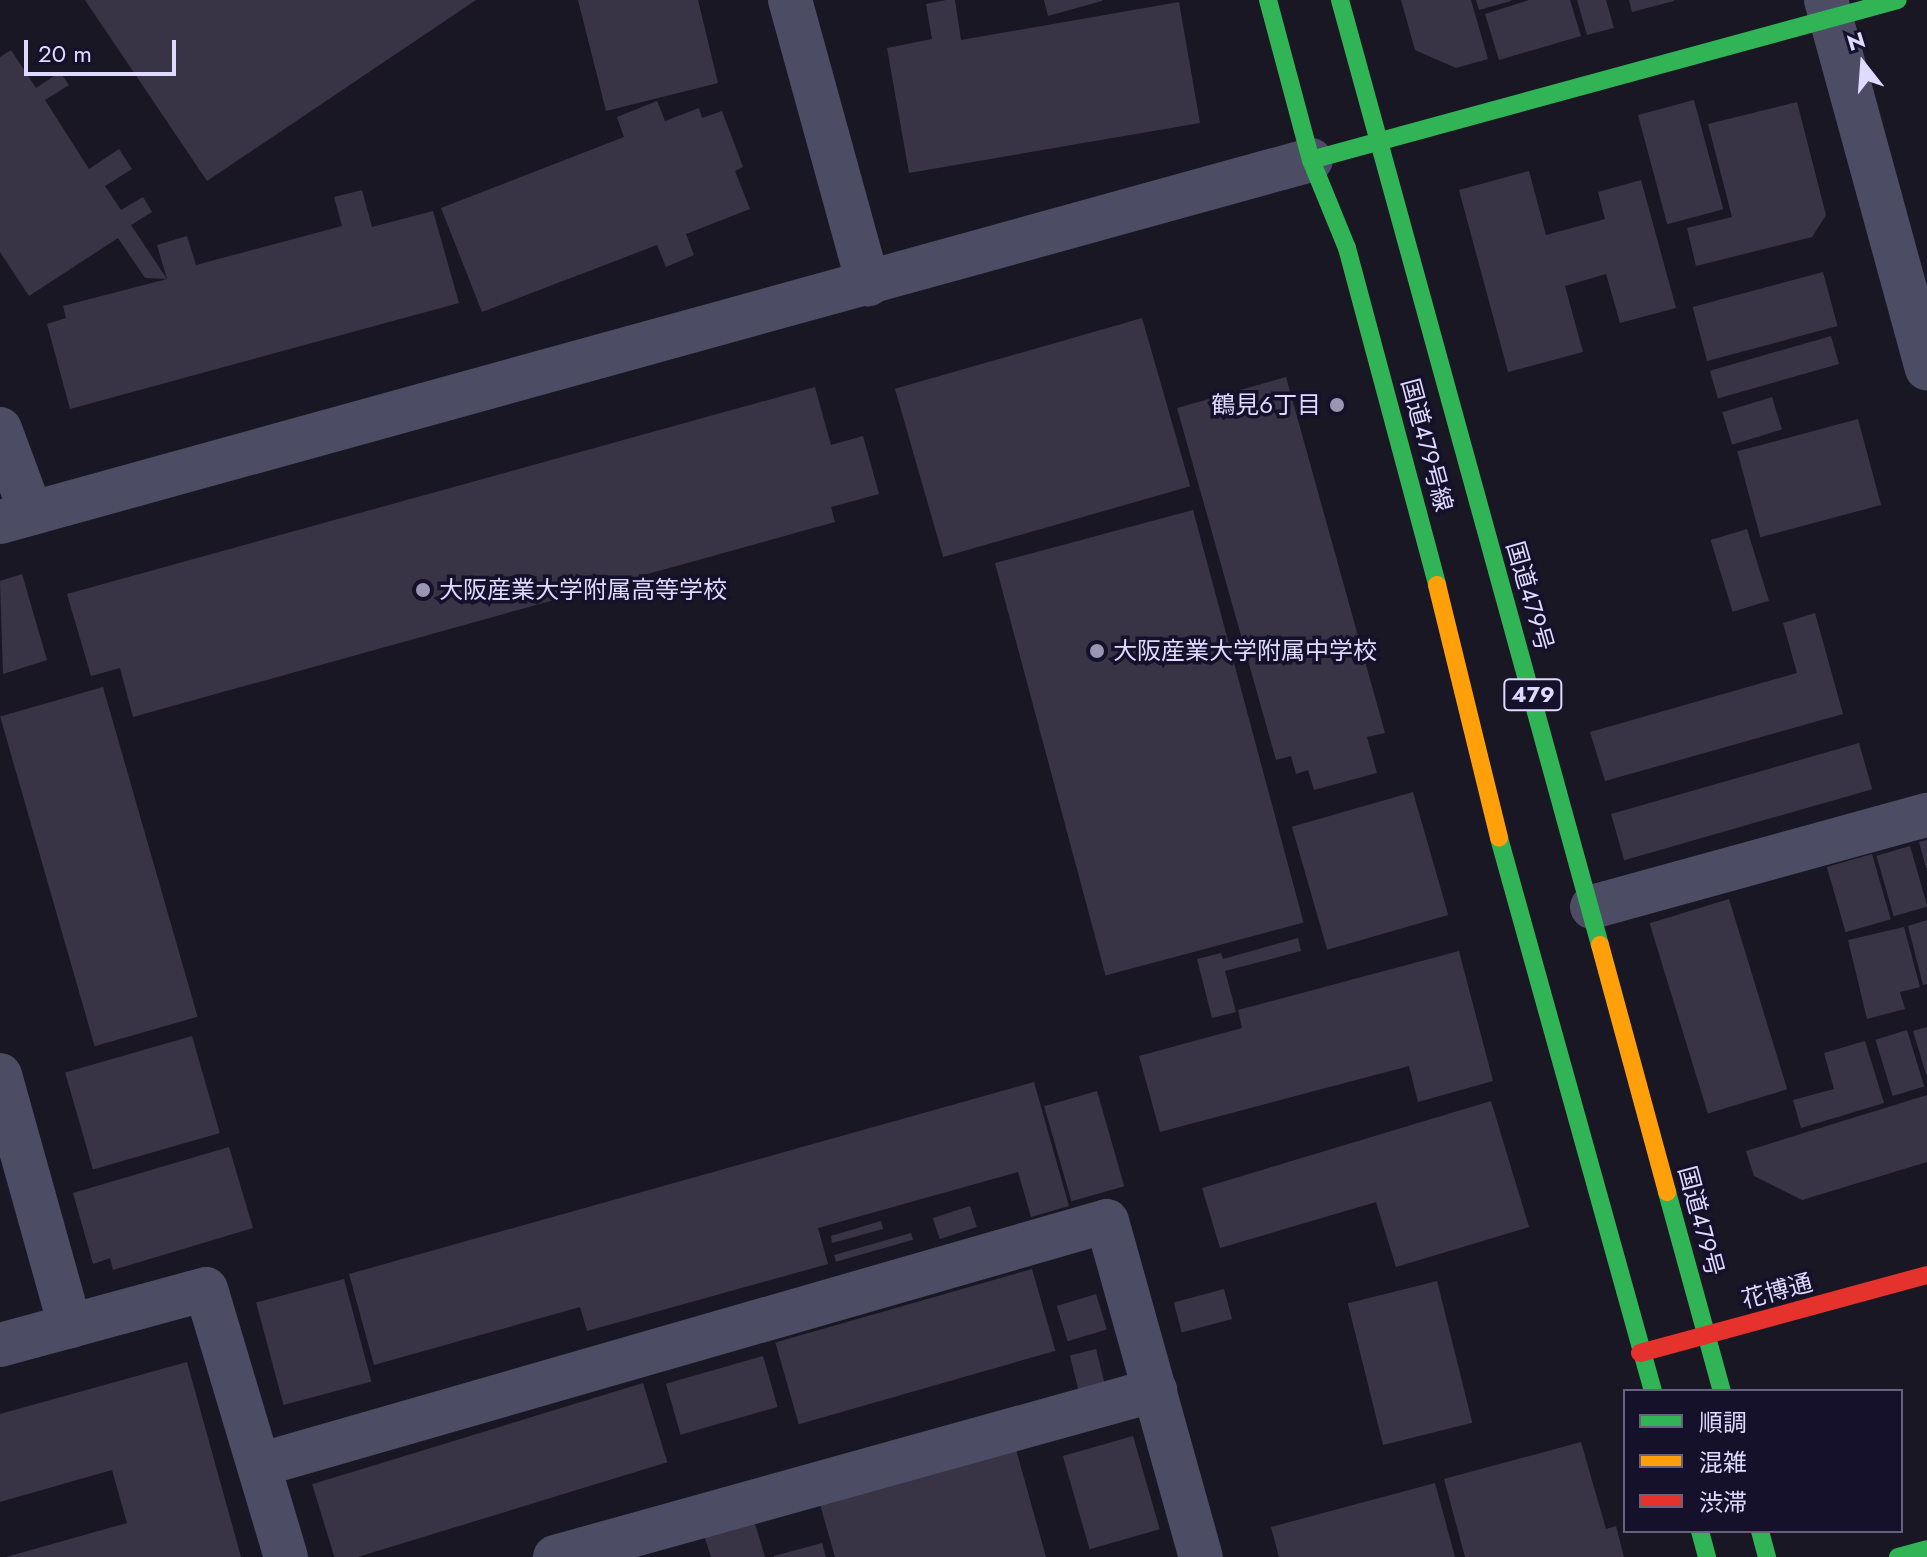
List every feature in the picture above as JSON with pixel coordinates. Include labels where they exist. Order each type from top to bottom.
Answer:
[{"type":"main road","name":"国道479号線","points":[[1268,0],[1311,160],[1347,248],[1421,510],[1465,715],[1640,1353]]},
{"type":"main road","name":"国道479号","points":[[1340,0],[1592,907],[1721,1389]]},
{"type":"main road","points":[[1311,160],[1381,143],[1829,9],[1898,0]]},
{"type":"main road","name":"花博通","points":[[1640,1353],[1927,1275]]},
{"type":"main road","points":[[1640,1353],[1652,1389]]},
{"type":"main road","points":[[1701,1533],[1707,1557]]},
{"type":"main road","points":[[1761,1533],[1767,1557]]},
{"type":"main road","points":[[1898,1557],[1927,1549]]},
{"type":"street","points":[[790,0],[868,284]]},
{"type":"street","points":[[1829,9],[1927,368]]},
{"type":"street","points":[[0,429],[16,518],[1311,160]]},
{"type":"street","points":[[1592,907],[1927,815]]},
{"type":"street","points":[[0,1075],[70,1326]]},
{"type":"street","points":[[259,1465],[1107,1221],[1201,1557]]},
{"type":"street","points":[[0,1345],[206,1289],[286,1557]]},
{"type":"street","points":[[555,1557],[1155,1390]]},
{"type":"building","points":[[85,0],[476,0],[207,181]]},
{"type":"building","points":[[578,0],[698,0],[718,83],[606,111]]},
{"type":"building","points":[[955,0],[961,40],[1179,2],[1200,123],[909,173],[887,48],[932,39],[926,4]]},
{"type":"building","points":[[1044,0],[1102,0],[1102,1],[1048,16]]},
{"type":"building","points":[[1401,0],[1471,0],[1488,59],[1456,68],[1415,50]]},
{"type":"building","points":[[1476,0],[1511,0],[1511,1],[1479,10]]},
{"type":"building","points":[[1529,0],[1570,0],[1581,36],[1499,60],[1485,14]]},
{"type":"building","points":[[1577,0],[1606,0],[1614,28],[1587,35]]},
{"type":"building","points":[[1629,0],[1674,0],[1674,1],[1632,12]]},
{"type":"building","points":[[11,50],[36,88],[60,72],[69,85],[45,100],[89,169],[119,149],[132,169],[105,186],[121,210],[143,197],[152,212],[131,225],[167,279],[145,278],[118,238],[29,296],[0,252],[0,57]]},
{"type":"building","points":[[1694,100],[1723,209],[1667,224],[1638,115]]},
{"type":"building","points":[[657,101],[665,121],[699,108],[702,118],[722,111],[743,167],[735,171],[750,209],[686,234],[694,255],[666,267],[657,245],[482,312],[441,208],[624,137],[617,117]]},
{"type":"building","points":[[1797,102],[1826,215],[1812,237],[1696,266],[1687,228],[1732,217],[1708,124]]},
{"type":"building","points":[[1529,171],[1546,235],[1605,219],[1598,192],[1641,180],[1676,308],[1620,323],[1606,274],[1565,286],[1583,352],[1508,372],[1459,190]]},
{"type":"building","points":[[362,190],[372,227],[433,211],[459,303],[70,409],[47,324],[66,318],[63,306],[167,279],[157,245],[187,236],[196,265],[342,226],[334,197]]},
{"type":"building","points":[[1823,272],[1837,326],[1707,361],[1693,307]]},
{"type":"building","points":[[1142,318],[1190,486],[943,557],[895,389]]},
{"type":"building","points":[[1831,336],[1839,364],[1718,399],[1710,371]]},
{"type":"building","points":[[1286,377],[1385,733],[1367,737],[1377,773],[1314,790],[1308,770],[1296,774],[1291,756],[1276,760],[1177,408]]},
{"type":"building","points":[[815,387],[831,445],[863,436],[879,494],[831,507],[835,522],[133,717],[120,668],[91,676],[67,594]]},
{"type":"building","points":[[1772,397],[1782,430],[1732,445],[1722,412]]},
{"type":"building","points":[[1858,419],[1881,505],[1760,537],[1737,451]]},
{"type":"building","points":[[1193,510],[1304,922],[1106,976],[995,563]]},
{"type":"building","points":[[1747,529],[1769,601],[1733,612],[1711,540]]},
{"type":"building","points":[[22,574],[47,660],[3,674],[0,581]]},
{"type":"building","points":[[1815,613],[1843,714],[1605,781],[1590,732],[1797,673],[1783,623]]},
{"type":"building","points":[[103,687],[198,1017],[95,1046],[0,716]]},
{"type":"building","points":[[1859,743],[1872,789],[1624,860],[1611,814]]},
{"type":"building","points":[[1413,792],[1448,915],[1327,950],[1292,827]]},
{"type":"building","points":[[1927,840],[1927,868],[1926,868],[1919,842]]},
{"type":"building","points":[[1910,846],[1927,907],[1894,916],[1876,856]]},
{"type":"building","points":[[1872,854],[1891,919],[1846,932],[1827,867]]},
{"type":"building","points":[[1729,899],[1787,1089],[1708,1114],[1650,923]]},
{"type":"building","points":[[1927,920],[1927,984],[1923,985],[1908,926]]},
{"type":"building","points":[[1904,927],[1920,987],[1900,992],[1905,1009],[1867,1019],[1848,940]]},
{"type":"building","points":[[1298,938],[1301,951],[1225,971],[1236,1012],[1212,1018],[1197,959],[1221,953],[1223,959]]},
{"type":"building","points":[[1459,951],[1493,1081],[1418,1102],[1409,1066],[1160,1132],[1139,1056],[1242,1028],[1238,1010]]},
{"type":"building","points":[[1927,1027],[1927,1074],[1926,1074],[1913,1031]]},
{"type":"building","points":[[1907,1030],[1924,1086],[1893,1096],[1875,1040]]},
{"type":"building","points":[[192,1036],[220,1133],[93,1169],[65,1072]]},
{"type":"building","points":[[1865,1041],[1884,1103],[1801,1128],[1793,1100],[1834,1089],[1824,1053]]},
{"type":"building","points":[[1034,1082],[1069,1206],[1031,1217],[1018,1172],[818,1228],[828,1264],[587,1331],[580,1307],[374,1365],[349,1274]]},
{"type":"building","points":[[1097,1091],[1124,1186],[1071,1201],[1044,1106]]},
{"type":"building","points":[[1927,1095],[1927,1162],[1802,1200],[1754,1176],[1746,1151]]},
{"type":"building","points":[[1491,1101],[1529,1227],[1396,1267],[1376,1202],[1220,1248],[1202,1188]]},
{"type":"building","points":[[229,1147],[253,1228],[113,1270],[110,1258],[93,1264],[73,1193]]},
{"type":"building","points":[[970,1206],[977,1227],[940,1239],[933,1218]]},
{"type":"building","points":[[881,1221],[883,1229],[832,1243],[831,1236]]},
{"type":"building","points":[[911,1233],[913,1240],[836,1262],[834,1255]]},
{"type":"building","points":[[1032,1269],[1055,1351],[799,1424],[775,1343]]},
{"type":"building","points":[[344,1279],[371,1381],[284,1405],[256,1303]]},
{"type":"building","points":[[1437,1281],[1472,1423],[1383,1445],[1348,1303]]},
{"type":"building","points":[[1224,1289],[1232,1319],[1182,1332],[1174,1302]]},
{"type":"building","points":[[1096,1294],[1107,1329],[1068,1341],[1057,1306]]},
{"type":"building","points":[[1096,1349],[1106,1388],[1079,1394],[1070,1356]]},
{"type":"building","points":[[763,1356],[778,1407],[681,1435],[666,1384]]},
{"type":"building","points":[[187,1362],[241,1557],[6,1557],[127,1523],[112,1470],[0,1502],[0,1414]]},
{"type":"building","points":[[643,1383],[667,1462],[358,1557],[334,1557],[312,1484]]},
{"type":"building","points":[[1133,1436],[1160,1529],[1090,1549],[1063,1456]]},
{"type":"building","points":[[1581,1442],[1606,1529],[1616,1526],[1624,1557],[1465,1557],[1444,1479]]},
{"type":"building","points":[[1015,1446],[1046,1557],[835,1557],[819,1501]]},
{"type":"building","points":[[1435,1483],[1455,1557],[1279,1557],[1271,1527]]},
{"type":"building","points":[[753,1517],[765,1557],[711,1557],[703,1532]]},
{"type":"building","points":[[822,1543],[826,1557],[774,1557],[774,1556]]},
{"type":"traffic: fast","points":[[1268,0],[1311,160],[1347,248],[1437,585]]},
{"type":"traffic: fast","points":[[1340,0],[1600,945]]},
{"type":"traffic: fast","points":[[1311,160],[1898,0]]},
{"type":"traffic: fast","points":[[1499,838],[1652,1389]]},
{"type":"traffic: fast","points":[[1667,1192],[1721,1389]]},
{"type":"traffic: fast","points":[[1701,1533],[1707,1557]]},
{"type":"traffic: fast","points":[[1761,1533],[1767,1557]]},
{"type":"traffic: fast","points":[[1898,1557],[1927,1549]]},
{"type":"traffic: slow","points":[[1437,585],[1499,838]]},
{"type":"traffic: slow","points":[[1600,945],[1667,1192]]},
{"type":"traffic: jam","points":[[1640,1353],[1927,1275]]},
{"type":"place","name":"鶴見6丁目","points":[[1337,405]]},
{"type":"place","name":"大阪産業大学附属高等学校","points":[[423,590]]},
{"type":"place","name":"大阪産業大学附属中学校","points":[[1097,651]]}]
